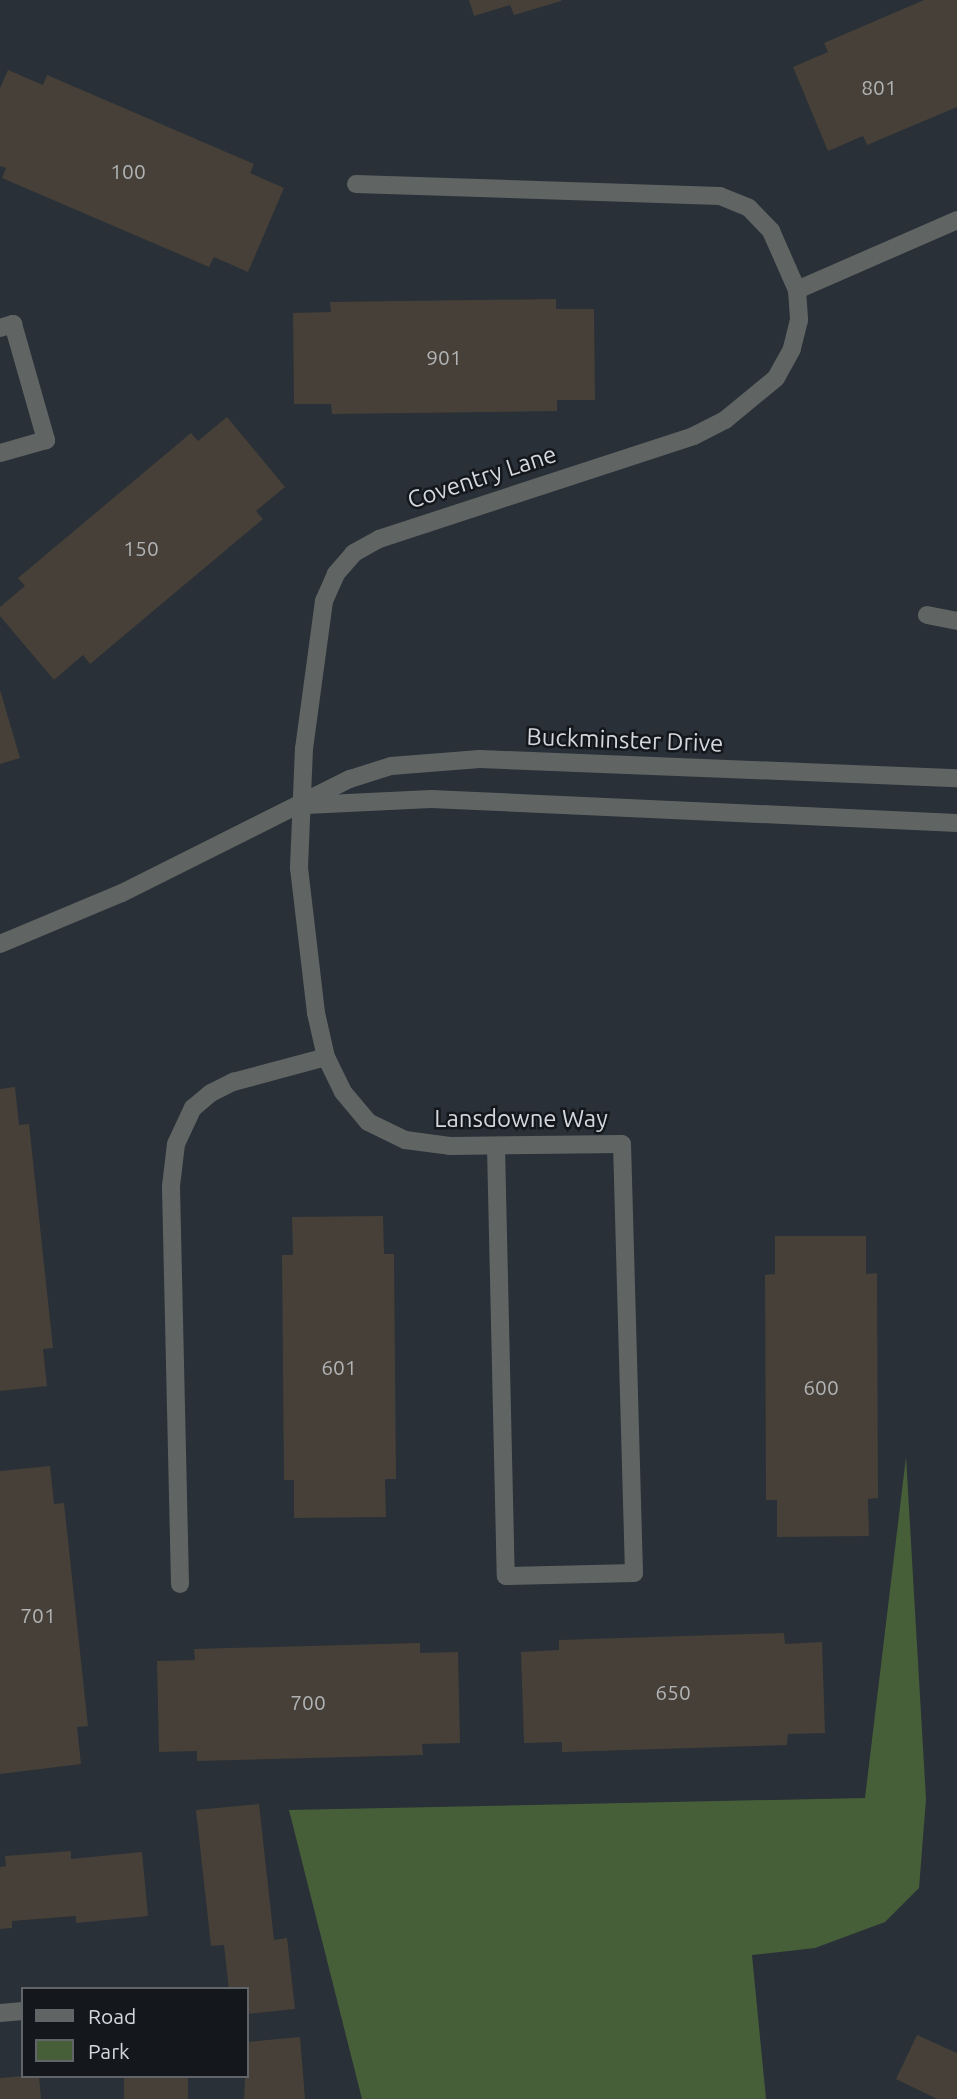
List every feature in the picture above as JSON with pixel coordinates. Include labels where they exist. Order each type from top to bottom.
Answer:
[{"type":"street","name":"Coventry Lane","points":[[299,805],[324,601],[336,574],[354,552],[402,528],[694,436],[725,420],[776,378],[792,349],[799,320],[797,290],[771,231],[749,208],[720,196],[356,184]]},
{"type":"street","points":[[797,290],[957,220]]},
{"type":"street","points":[[0,328],[13,324],[46,440],[0,453]]},
{"type":"street","points":[[927,615],[957,621]]},
{"type":"street","name":"Buckminster Drive","points":[[0,944],[110,898],[350,779],[391,766],[480,759],[957,778]]},
{"type":"street","name":"Buckminster Drive","points":[[299,805],[431,799],[957,823]]},
{"type":"street","name":"Lansdowne Way","points":[[299,805],[304,925],[326,1057],[343,1091],[368,1122],[405,1140],[496,1147],[622,1144],[634,1573],[506,1576],[496,1147]]},
{"type":"street","points":[[180,1584],[171,1186],[176,1144],[193,1108],[211,1093],[233,1082],[326,1057]]},
{"type":"street","points":[[0,2012],[21,2011]]},
{"type":"green space","points":[[906,1457],[926,1799],[919,1888],[885,1922],[815,1948],[752,1955],[766,2099],[362,2099],[289,1810],[865,1798]]},
{"type":"building","points":[[469,0],[561,1],[514,15],[510,5],[474,16]]},
{"type":"building","points":[[924,0],[957,0],[957,107],[867,145],[863,136],[828,151],[793,67],[828,52],[824,43]]},
{"type":"building","points":[[8,70],[43,85],[47,75],[254,164],[250,173],[284,188],[248,272],[214,257],[209,267],[2,178],[6,168],[0,166],[0,88]]},
{"type":"building","points":[[556,299],[556,309],[594,309],[595,400],[557,400],[557,411],[332,414],[331,404],[294,404],[293,313],[331,312],[330,302]]},
{"type":"building","points":[[227,417],[285,487],[256,511],[263,519],[90,664],[83,655],[54,680],[0,616],[0,607],[25,586],[18,578],[191,433],[198,441]]},
{"type":"building","points":[[0,690],[20,758],[0,764]]},
{"type":"building","points":[[15,1087],[19,1125],[29,1124],[53,1348],[43,1349],[47,1386],[0,1391],[0,1089]]},
{"type":"building","points":[[383,1216],[384,1254],[394,1254],[396,1479],[385,1479],[386,1517],[294,1518],[294,1480],[284,1480],[282,1255],[293,1255],[292,1217]]},
{"type":"building","points":[[775,1236],[866,1236],[866,1274],[877,1273],[878,1498],[868,1499],[869,1536],[777,1537],[777,1500],[766,1500],[765,1275],[775,1274]]},
{"type":"building","points":[[50,1466],[54,1504],[64,1503],[88,1726],[77,1727],[81,1764],[0,1774],[0,1471]]},
{"type":"building","points":[[784,1633],[785,1644],[822,1642],[825,1733],[788,1734],[787,1745],[562,1752],[562,1742],[524,1743],[521,1652],[559,1650],[559,1640]]},
{"type":"building","points":[[420,1643],[420,1653],[458,1652],[460,1743],[422,1744],[423,1755],[197,1761],[197,1751],[159,1752],[157,1661],[195,1660],[194,1649]]},
{"type":"building","points":[[259,1804],[274,1940],[287,1938],[295,2009],[248,2014],[248,1987],[229,1987],[224,1945],[211,1946],[196,1810]]},
{"type":"building","points":[[71,1851],[71,1859],[142,1852],[148,1916],[76,1923],[76,1916],[12,1921],[12,1928],[0,1929],[0,1867],[6,1866],[5,1856]]},
{"type":"building","points":[[917,2035],[957,2053],[957,2099],[937,2099],[896,2079]]},
{"type":"building","points":[[300,2037],[305,2099],[244,2099],[245,2078],[248,2078],[248,2042]]},
{"type":"building","points":[[0,2078],[39,2078],[41,2099],[0,2099]]},
{"type":"building","points":[[124,2078],[188,2078],[188,2099],[124,2099]]}]
